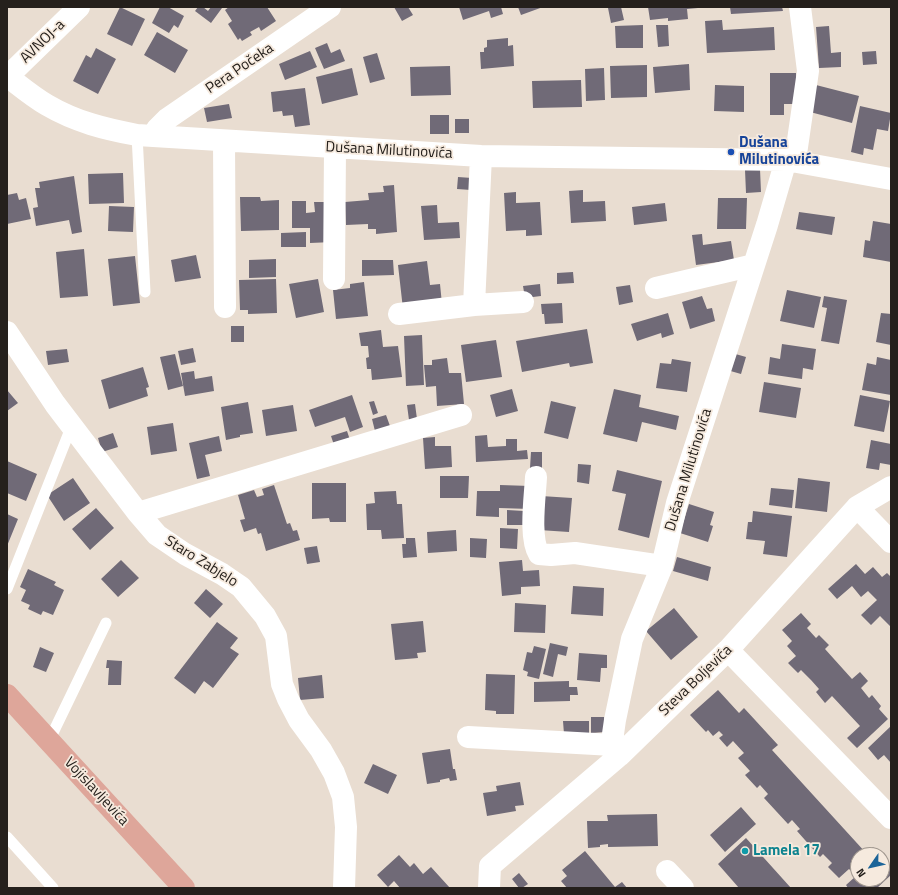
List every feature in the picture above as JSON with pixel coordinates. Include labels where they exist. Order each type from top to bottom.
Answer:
[{"type":"main road","name":"Vojislavljevića","points":[[7,695],[184,888]]},
{"type":"street","name":"AVNOJ-a","points":[[7,77],[79,7]]},
{"type":"street","name":"Pera Počeka","points":[[146,135],[157,129],[167,119],[330,7]]},
{"type":"street","points":[[790,161],[808,71],[800,7]]},
{"type":"street","name":"Dušana Milutinovića","points":[[7,77],[47,105],[73,118],[112,130],[146,135],[480,156],[790,161],[891,179]]},
{"type":"street","points":[[224,141],[225,307]]},
{"type":"street","points":[[334,279],[335,148]]},
{"type":"street","points":[[474,305],[480,156]]},
{"type":"street","name":"Dušana Milutinovića","points":[[616,751],[615,720],[632,639],[662,566],[677,503],[754,265],[790,161]]},
{"type":"street","points":[[656,288],[754,265]]},
{"type":"street","points":[[399,314],[474,305],[523,302]]},
{"type":"street","name":"Staro Zabjelo","points":[[7,332],[56,404],[138,513],[157,535],[185,554],[222,574],[240,587],[264,616],[276,636],[282,684],[288,699],[299,720],[334,773],[343,797],[346,827],[344,888]]},
{"type":"street","points":[[138,513],[461,415]]},
{"type":"street","points":[[536,477],[533,536],[539,554],[575,554],[662,566]]},
{"type":"street","name":"Steva Boljevića","points":[[489,888],[490,866],[728,650],[858,508],[891,487]]},
{"type":"street","points":[[858,508],[891,542]]},
{"type":"street","points":[[728,650],[891,818]]},
{"type":"street","points":[[468,737],[616,751]]},
{"type":"street","points":[[667,871],[683,888]]},
{"type":"lane","points":[[145,292],[146,135]]},
{"type":"lane","points":[[7,588],[72,425]]},
{"type":"lane","points":[[49,742],[106,623]]},
{"type":"lane","points":[[7,836],[52,888]]},
{"type":"building","points":[[120,7],[145,19],[132,46],[107,34]]},
{"type":"building","points":[[160,7],[168,7],[184,16],[178,28],[174,25],[169,33],[152,23]]},
{"type":"building","points":[[198,7],[203,7],[208,11],[211,7],[222,8],[211,23],[195,11]]},
{"type":"building","points":[[229,7],[267,7],[276,21],[261,31],[259,27],[250,32],[252,35],[242,41],[240,38],[238,40],[228,24],[232,21],[225,10]]},
{"type":"building","points":[[394,7],[408,7],[413,15],[402,21]]},
{"type":"building","points":[[459,7],[501,7],[503,14],[491,18],[489,11],[463,20]]},
{"type":"building","points":[[518,7],[543,7],[521,15]]},
{"type":"building","points":[[621,7],[624,20],[611,23],[608,8]]},
{"type":"building","points":[[648,7],[698,8],[687,9],[688,19],[668,21],[668,18],[650,20]]},
{"type":"building","points":[[730,7],[782,7],[783,11],[731,14]]},
{"type":"building","points":[[722,20],[723,30],[774,27],[775,50],[707,53],[705,21]]},
{"type":"building","points":[[643,25],[643,48],[616,48],[615,26]]},
{"type":"building","points":[[656,25],[668,25],[669,46],[658,47]]},
{"type":"building","points":[[829,26],[831,53],[841,52],[841,67],[819,68],[816,27]]},
{"type":"building","points":[[157,32],[188,50],[175,73],[144,55]]},
{"type":"building","points":[[508,38],[508,46],[513,45],[514,66],[481,69],[480,52],[484,52],[484,48],[487,47],[487,40]]},
{"type":"building","points":[[327,43],[331,53],[340,49],[345,61],[324,69],[315,48]]},
{"type":"building","points":[[96,48],[116,59],[98,94],[73,81],[86,55],[91,58]]},
{"type":"building","points":[[310,51],[317,67],[285,80],[279,64]]},
{"type":"building","points":[[876,51],[877,64],[863,65],[862,52]]},
{"type":"building","points":[[377,53],[385,79],[370,83],[363,57]]},
{"type":"building","points":[[689,64],[690,90],[655,93],[653,67]]},
{"type":"building","points":[[647,65],[647,97],[611,98],[610,66]]},
{"type":"building","points":[[450,66],[451,95],[411,96],[410,67]]},
{"type":"building","points":[[352,68],[358,95],[322,104],[316,77]]},
{"type":"building","points":[[604,68],[605,100],[586,101],[585,69]]},
{"type":"building","points":[[770,73],[796,73],[797,104],[784,104],[784,115],[770,115]]},
{"type":"building","points":[[581,80],[582,107],[533,108],[532,81]]},
{"type":"building","points":[[715,85],[744,86],[744,112],[714,111]]},
{"type":"building","points":[[816,85],[859,96],[852,123],[810,112]]},
{"type":"building","points":[[305,88],[310,125],[295,127],[293,115],[283,116],[282,111],[273,112],[271,92]]},
{"type":"building","points":[[229,104],[232,118],[207,122],[204,108]]},
{"type":"building","points":[[860,106],[891,113],[888,131],[877,129],[873,150],[864,148],[863,155],[851,152]]},
{"type":"building","points":[[430,115],[449,115],[449,134],[430,134]]},
{"type":"building","points":[[455,119],[469,119],[469,133],[455,133]]},
{"type":"building","points":[[760,169],[761,192],[746,193],[745,170]]},
{"type":"building","points":[[123,173],[124,203],[89,204],[88,174]]},
{"type":"building","points":[[74,176],[82,232],[72,234],[69,220],[36,226],[33,208],[38,207],[35,188],[40,188],[39,182]]},
{"type":"building","points":[[458,177],[472,178],[471,190],[457,189]]},
{"type":"building","points":[[394,185],[397,232],[376,234],[376,229],[368,229],[368,224],[346,225],[345,202],[369,200],[368,193],[384,192],[383,186]]},
{"type":"building","points":[[583,190],[583,202],[605,201],[606,221],[571,223],[569,191]]},
{"type":"building","points":[[516,192],[516,203],[540,202],[542,235],[526,236],[526,230],[506,231],[504,193]]},
{"type":"building","points":[[17,193],[19,200],[26,198],[31,219],[7,224],[7,195]]},
{"type":"building","points":[[240,197],[260,197],[261,201],[279,200],[279,230],[241,231]]},
{"type":"building","points":[[718,198],[747,198],[746,229],[717,229]]},
{"type":"building","points":[[292,201],[306,201],[306,213],[315,212],[314,202],[324,202],[333,242],[310,243],[310,228],[292,228]]},
{"type":"building","points":[[665,203],[667,221],[634,225],[632,207]]},
{"type":"building","points":[[437,205],[438,223],[459,222],[460,238],[424,240],[421,206]]},
{"type":"building","points":[[109,206],[134,207],[133,232],[108,231]]},
{"type":"building","points":[[799,212],[835,217],[832,235],[796,229]]},
{"type":"building","points":[[873,221],[891,224],[891,262],[863,257],[865,240],[870,241]]},
{"type":"building","points":[[306,232],[306,247],[281,247],[281,233]]},
{"type":"building","points":[[702,234],[703,245],[731,241],[734,260],[696,265],[692,235]]},
{"type":"building","points":[[84,249],[88,296],[60,298],[56,252]]},
{"type":"building","points":[[196,255],[201,278],[175,282],[171,260]]},
{"type":"building","points":[[135,256],[140,303],[113,306],[108,259]]},
{"type":"building","points":[[276,259],[276,277],[249,278],[249,260]]},
{"type":"building","points":[[362,260],[393,260],[394,275],[362,276]]},
{"type":"building","points":[[427,261],[430,285],[440,284],[442,304],[403,309],[398,265]]},
{"type":"building","points":[[573,272],[574,283],[557,284],[557,273]]},
{"type":"building","points":[[276,279],[277,313],[248,314],[248,310],[240,310],[239,280]]},
{"type":"building","points":[[318,279],[324,312],[296,318],[289,284]]},
{"type":"building","points":[[364,282],[368,316],[336,319],[333,290],[350,288],[350,284]]},
{"type":"building","points":[[540,284],[541,296],[525,298],[523,286]]},
{"type":"building","points":[[630,285],[633,302],[619,305],[616,287]]},
{"type":"building","points":[[787,290],[821,297],[814,328],[780,321]]},
{"type":"building","points":[[702,296],[707,309],[712,308],[715,321],[690,329],[682,302]]},
{"type":"building","points":[[824,296],[847,300],[839,344],[821,341],[827,308],[822,307]]},
{"type":"building","points":[[562,303],[563,323],[545,324],[541,304]]},
{"type":"building","points":[[668,313],[674,334],[662,338],[661,333],[637,341],[631,324]]},
{"type":"building","points":[[881,313],[891,314],[891,345],[876,342]]},
{"type":"building","points":[[231,326],[244,326],[244,342],[231,342]]},
{"type":"building","points":[[587,329],[593,363],[570,367],[569,363],[522,372],[516,341]]},
{"type":"building","points":[[381,330],[383,347],[398,346],[402,377],[372,380],[371,369],[367,369],[366,358],[369,357],[368,346],[361,346],[359,333]]},
{"type":"building","points":[[422,335],[424,385],[406,386],[404,336]]},
{"type":"building","points":[[496,340],[502,377],[466,382],[461,345]]},
{"type":"building","points":[[782,344],[816,349],[813,370],[803,368],[802,379],[768,374],[770,357],[780,359]]},
{"type":"building","points":[[193,348],[196,362],[181,365],[178,351]]},
{"type":"building","points":[[67,349],[69,362],[48,365],[46,351]]},
{"type":"building","points":[[732,353],[746,357],[741,374],[727,370]]},
{"type":"building","points":[[175,354],[183,386],[168,390],[160,357]]},
{"type":"building","points":[[877,357],[891,360],[891,395],[862,390],[867,363],[876,365]]},
{"type":"building","points":[[447,358],[449,373],[461,373],[464,404],[437,406],[436,386],[426,387],[424,365],[432,365],[432,360]]},
{"type":"building","points":[[672,359],[691,362],[687,392],[656,388],[660,363],[671,364]]},
{"type":"building","points":[[143,367],[149,387],[146,388],[148,396],[109,409],[101,380]]},
{"type":"building","points":[[194,371],[195,379],[212,376],[214,391],[185,396],[181,373]]},
{"type":"building","points":[[764,382],[801,388],[796,418],[759,412]]},
{"type":"building","points":[[512,389],[518,411],[496,417],[490,395]]},
{"type":"building","points":[[614,389],[641,395],[639,407],[679,416],[676,430],[642,422],[637,442],[603,434]]},
{"type":"building","points":[[7,390],[18,403],[7,411]]},
{"type":"building","points":[[352,395],[363,427],[350,432],[345,417],[315,427],[309,410]]},
{"type":"building","points":[[860,395],[890,401],[884,432],[854,426]]},
{"type":"building","points":[[374,401],[378,413],[373,415],[369,402]]},
{"type":"building","points":[[551,401],[576,407],[568,439],[544,433]]},
{"type":"building","points":[[248,402],[253,433],[240,435],[240,437],[226,440],[221,407]]},
{"type":"building","points":[[415,404],[417,419],[409,420],[407,405]]},
{"type":"building","points":[[293,405],[297,431],[266,436],[262,410]]},
{"type":"building","points":[[386,415],[390,426],[375,431],[372,419]]},
{"type":"building","points":[[173,423],[177,451],[151,455],[147,427]]},
{"type":"building","points":[[347,431],[350,440],[334,445],[331,436]]},
{"type":"building","points":[[113,433],[118,447],[102,452],[98,438]]},
{"type":"building","points":[[487,435],[488,447],[506,446],[506,439],[517,439],[517,451],[527,450],[528,459],[476,462],[475,436]]},
{"type":"building","points":[[219,436],[222,451],[205,455],[210,476],[197,479],[189,443]]},
{"type":"building","points":[[435,437],[435,446],[451,446],[452,467],[425,469],[423,438]]},
{"type":"building","points":[[871,440],[891,444],[891,465],[880,463],[879,470],[866,468]]},
{"type":"building","points":[[531,452],[542,452],[542,469],[530,468]]},
{"type":"building","points":[[7,461],[37,474],[26,501],[7,493]]},
{"type":"building","points":[[578,464],[591,465],[589,484],[577,482]]},
{"type":"building","points":[[617,470],[662,481],[649,538],[618,530],[626,494],[612,491]]},
{"type":"building","points":[[440,476],[469,476],[468,498],[440,498]]},
{"type":"building","points":[[73,478],[90,503],[64,521],[47,495]]},
{"type":"building","points":[[798,478],[830,482],[827,512],[795,508]]},
{"type":"building","points":[[312,483],[346,483],[346,522],[330,522],[329,518],[312,519]]},
{"type":"building","points":[[274,485],[287,524],[290,523],[293,531],[297,530],[300,540],[266,551],[261,533],[258,534],[256,528],[244,532],[240,520],[245,519],[238,495],[254,490],[257,497],[264,495],[262,489]]},
{"type":"building","points":[[500,485],[530,486],[530,509],[499,508],[499,517],[476,516],[477,491],[500,491]]},
{"type":"building","points":[[771,488],[794,490],[792,508],[769,505]]},
{"type":"building","points":[[396,491],[397,504],[402,504],[404,538],[382,539],[381,530],[367,530],[366,504],[375,503],[374,492]]},
{"type":"building","points":[[541,496],[572,498],[569,532],[539,530]]},
{"type":"building","points":[[689,504],[714,512],[710,525],[713,526],[708,542],[680,533]]},
{"type":"building","points":[[96,508],[114,528],[90,550],[72,529]]},
{"type":"building","points":[[507,510],[524,511],[524,525],[507,525]]},
{"type":"building","points":[[753,511],[792,516],[787,557],[763,554],[765,541],[746,539],[748,522],[752,522]]},
{"type":"building","points":[[7,514],[18,519],[7,546]]},
{"type":"building","points":[[500,528],[518,529],[517,549],[500,548]]},
{"type":"building","points":[[456,530],[457,551],[428,553],[427,532]]},
{"type":"building","points":[[406,538],[415,538],[417,557],[403,558],[402,544],[406,544]]},
{"type":"building","points":[[470,538],[487,539],[486,558],[470,557]]},
{"type":"building","points":[[317,546],[320,562],[307,564],[304,548]]},
{"type":"building","points":[[677,557],[711,567],[708,581],[673,571]]},
{"type":"building","points":[[121,560],[139,578],[118,597],[101,579]]},
{"type":"building","points":[[522,560],[523,571],[539,570],[540,586],[521,587],[521,594],[502,596],[499,562]]},
{"type":"building","points":[[856,564],[865,574],[873,567],[882,577],[887,573],[891,577],[891,627],[880,616],[871,625],[861,615],[877,600],[868,591],[861,597],[852,586],[837,599],[828,589]]},
{"type":"building","points":[[28,569],[56,582],[54,585],[64,590],[53,615],[43,611],[41,615],[28,609],[30,605],[21,601],[26,590],[20,587]]},
{"type":"building","points":[[573,586],[604,588],[603,616],[571,614]]},
{"type":"building","points":[[206,589],[223,604],[210,618],[194,603]]},
{"type":"building","points":[[515,603],[546,605],[545,633],[514,632]]},
{"type":"building","points":[[674,608],[698,637],[671,660],[646,631]]},
{"type":"building","points":[[801,613],[811,624],[807,628],[816,638],[819,635],[829,645],[825,649],[852,679],[860,672],[868,681],[861,688],[869,698],[872,695],[881,706],[879,709],[888,719],[857,748],[847,738],[860,726],[832,696],[825,703],[816,692],[819,689],[811,680],[801,670],[798,673],[788,663],[796,656],[787,646],[792,641],[782,630]]},
{"type":"building","points":[[423,621],[426,652],[417,653],[418,658],[395,660],[391,624]]},
{"type":"building","points":[[217,622],[238,638],[230,648],[239,654],[213,688],[204,681],[195,694],[174,678]]},
{"type":"building","points":[[550,643],[568,647],[566,656],[558,654],[553,677],[543,674]]},
{"type":"building","points":[[534,646],[546,649],[539,679],[527,676],[528,672],[523,670],[527,652],[532,653]]},
{"type":"building","points":[[40,647],[54,653],[46,672],[33,667]]},
{"type":"building","points":[[579,653],[607,655],[607,668],[601,668],[600,682],[577,680]]},
{"type":"building","points":[[107,660],[122,661],[121,685],[108,685],[109,668],[106,668]]},
{"type":"building","points":[[486,674],[515,675],[514,714],[496,714],[496,711],[485,710]]},
{"type":"building","points":[[322,675],[324,698],[300,700],[298,678]]},
{"type":"building","points":[[569,681],[569,687],[577,687],[578,695],[570,695],[570,701],[534,702],[534,682]]},
{"type":"building","points":[[718,690],[739,713],[744,708],[778,745],[772,750],[861,847],[850,847],[850,870],[849,869],[839,878],[828,867],[832,863],[823,854],[820,857],[797,831],[800,829],[792,820],[788,824],[764,798],[768,794],[760,785],[757,788],[745,775],[750,771],[738,758],[744,753],[733,741],[727,747],[719,738],[723,735],[719,731],[713,736],[708,730],[706,732],[690,715]]},
{"type":"building","points":[[591,717],[604,717],[605,732],[591,733]]},
{"type":"building","points":[[563,721],[589,721],[589,734],[564,734]]},
{"type":"building","points":[[891,726],[891,763],[884,755],[878,760],[868,748]]},
{"type":"building","points":[[450,749],[453,769],[455,769],[457,780],[450,781],[449,778],[440,780],[440,782],[427,784],[422,753]]},
{"type":"building","points":[[373,764],[397,775],[388,794],[364,783]]},
{"type":"building","points":[[520,782],[524,805],[515,806],[516,811],[487,816],[483,793],[497,791],[496,786]]},
{"type":"building","points":[[741,807],[756,824],[725,852],[710,835]]},
{"type":"building","points":[[657,814],[658,846],[608,847],[608,844],[600,845],[600,847],[588,848],[587,821],[608,821],[607,815]]},
{"type":"building","name":"Lamela 17","points":[[746,838],[791,888],[739,888],[718,864]]},
{"type":"building","points":[[585,851],[615,887],[622,882],[627,888],[567,888],[561,881],[567,876],[562,870]]},
{"type":"building","points":[[399,855],[410,867],[414,863],[423,874],[431,867],[450,888],[400,888],[394,881],[388,887],[377,875]]},
{"type":"building","points":[[519,873],[528,884],[522,888],[519,888],[512,879]]},
{"type":"building","points":[[850,881],[850,887],[878,887],[848,888],[846,885]]},
{"type":"place","name":"Dušana Milutinovića","points":[[731,152]]},
{"type":"place","name":"Lamela 17","points":[[745,851]]}]
